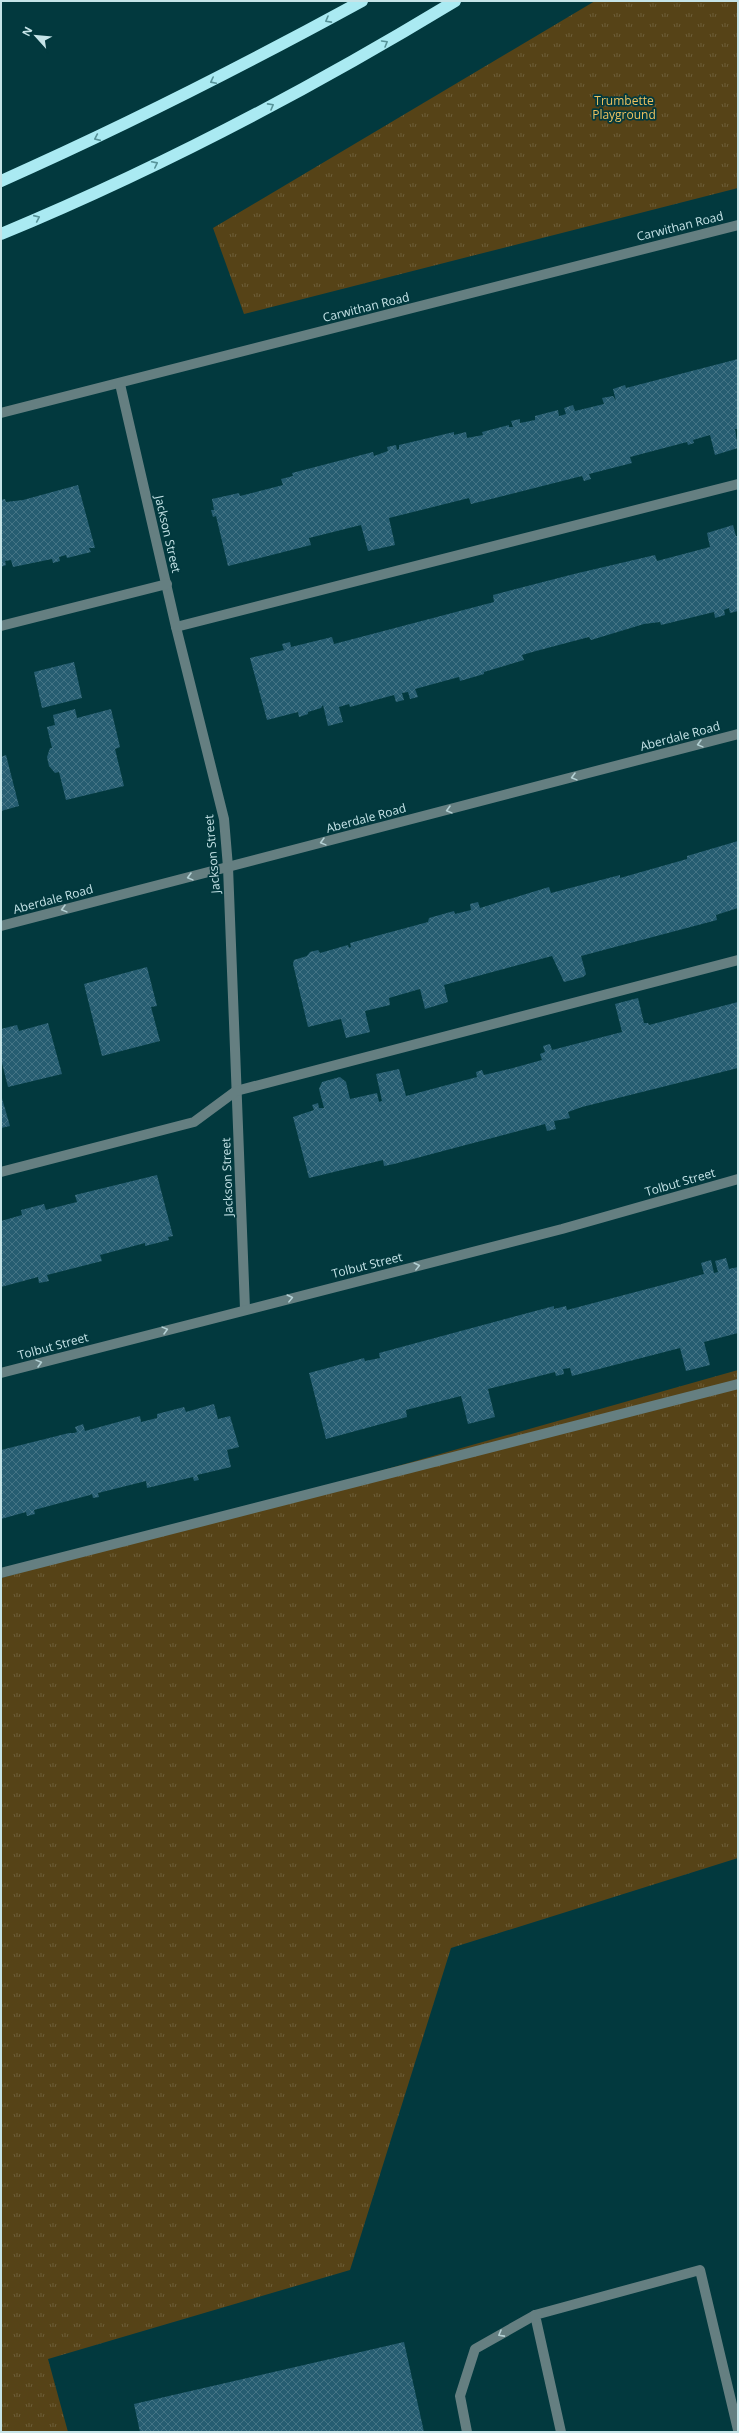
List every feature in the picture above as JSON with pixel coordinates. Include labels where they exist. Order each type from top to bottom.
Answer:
[{"type":"highway","points":[[1,182],[119,128],[201,88],[362,1]]},
{"type":"highway","points":[[1,234],[140,172],[257,113],[387,42],[455,1]]},
{"type":"street","name":"Carwithan Road","points":[[1,414],[738,225]]},
{"type":"street","name":"Jackson Street","points":[[120,384],[176,627],[224,819],[228,867],[245,1309]]},
{"type":"street","points":[[176,627],[738,484]]},
{"type":"street","points":[[1,626],[167,584]]},
{"type":"street","name":"Aberdale Road","points":[[1,926],[738,734]]},
{"type":"street","points":[[1,1172],[194,1122],[236,1091],[738,960]]},
{"type":"street","name":"Tolbut Street","points":[[1,1373],[245,1309],[562,1229],[738,1179]]},
{"type":"street","points":[[1,1573],[738,1384]]},
{"type":"street","points":[[467,2432],[460,2396],[474,2349],[535,2315],[700,2270],[738,2430]]},
{"type":"street","points":[[535,2315],[561,2432]]},
{"type":"green space","name":"Trumbette Playground","points":[[595,1],[738,1],[738,188],[244,314],[213,228]]},
{"type":"green space","points":[[738,1370],[738,1858],[451,1948],[350,2270],[48,2359],[68,2432],[1,2432],[1,1578]]},
{"type":"building","points":[[738,359],[738,429],[735,429],[738,448],[715,455],[710,435],[693,440],[694,443],[688,445],[687,442],[630,457],[632,463],[589,474],[591,479],[584,481],[582,476],[471,504],[469,498],[389,518],[395,545],[368,551],[361,525],[309,538],[311,545],[228,566],[216,516],[213,517],[211,510],[214,510],[212,499],[239,493],[240,496],[283,485],[281,479],[293,476],[292,473],[373,452],[374,456],[388,451],[387,447],[396,445],[397,450],[399,449],[399,445],[454,432],[454,435],[466,432],[467,438],[483,435],[482,432],[509,425],[509,427],[513,427],[511,421],[520,419],[520,423],[535,420],[535,416],[558,410],[559,416],[566,414],[564,408],[573,405],[575,411],[604,404],[602,398],[613,396],[616,401],[613,389],[625,385],[626,388]]},
{"type":"building","points":[[78,485],[95,548],[89,548],[91,552],[67,558],[66,555],[59,557],[60,561],[53,563],[52,559],[13,567],[11,560],[5,561],[6,565],[1,567],[1,500],[5,499],[6,502],[23,500]]},
{"type":"building","points":[[733,525],[736,536],[738,536],[738,611],[730,613],[729,608],[724,610],[725,615],[715,618],[714,612],[661,625],[660,622],[644,624],[591,640],[589,637],[536,651],[522,655],[524,660],[484,672],[484,674],[460,681],[459,677],[415,689],[418,697],[410,699],[408,692],[402,693],[404,700],[396,702],[394,695],[350,707],[349,704],[339,707],[343,722],[328,726],[323,705],[321,708],[308,712],[308,714],[299,717],[298,712],[267,720],[250,658],[284,650],[282,644],[290,642],[291,647],[332,637],[334,644],[494,602],[493,595],[574,574],[655,555],[657,561],[710,547],[707,533]]},
{"type":"building","points":[[74,662],[82,698],[42,708],[34,672]]},
{"type":"building","points":[[75,709],[77,718],[111,709],[120,747],[115,749],[124,786],[66,800],[59,772],[55,773],[49,766],[47,757],[50,748],[52,748],[47,727],[55,725],[53,715]]},
{"type":"building","points":[[6,755],[19,806],[1,811],[1,757]]},
{"type":"building","points":[[738,841],[738,908],[716,915],[717,920],[581,956],[586,974],[583,977],[564,982],[552,956],[444,985],[448,1002],[425,1009],[420,989],[389,998],[390,1005],[365,1011],[370,1032],[346,1038],[341,1019],[308,1027],[293,964],[294,960],[307,956],[310,952],[318,950],[320,953],[348,945],[349,948],[351,947],[350,943],[428,922],[429,918],[454,911],[455,914],[471,910],[470,904],[478,902],[480,908],[549,887],[551,893],[620,875],[620,878],[687,859],[687,856]]},
{"type":"building","points":[[147,967],[157,1006],[151,1007],[160,1041],[102,1056],[84,984]]},
{"type":"building","points":[[638,998],[644,1023],[648,1023],[649,1025],[738,1002],[738,1068],[582,1107],[568,1112],[570,1118],[554,1121],[556,1129],[547,1131],[545,1124],[394,1164],[384,1166],[383,1160],[309,1178],[293,1117],[314,1110],[312,1105],[318,1103],[319,1108],[324,1108],[319,1089],[322,1082],[340,1077],[346,1082],[350,1099],[377,1093],[379,1102],[382,1101],[376,1074],[399,1069],[406,1096],[477,1077],[476,1072],[482,1070],[484,1075],[513,1068],[542,1060],[540,1054],[545,1052],[543,1046],[550,1044],[552,1050],[622,1032],[615,1004]]},
{"type":"building","points":[[48,1023],[62,1074],[8,1087],[1,1059],[1,1029],[17,1025],[19,1031]]},
{"type":"building","points":[[1,1095],[10,1126],[1,1128]]},
{"type":"building","points":[[157,1175],[173,1236],[168,1237],[169,1240],[145,1246],[145,1243],[100,1255],[102,1261],[47,1275],[49,1281],[39,1283],[38,1277],[1,1287],[1,1221],[22,1215],[21,1210],[44,1204],[46,1210],[77,1202],[75,1195]]},
{"type":"building","points":[[726,1258],[729,1269],[738,1267],[738,1333],[704,1342],[710,1365],[686,1371],[680,1348],[572,1376],[570,1368],[563,1369],[564,1374],[556,1376],[555,1372],[488,1389],[495,1417],[468,1424],[461,1396],[406,1410],[407,1417],[326,1439],[309,1373],[364,1358],[365,1361],[380,1358],[379,1353],[554,1306],[554,1309],[566,1306],[567,1310],[704,1274],[701,1263],[711,1260],[714,1273],[718,1272],[715,1261]]},
{"type":"building","points":[[214,1404],[218,1419],[230,1416],[239,1447],[227,1450],[231,1467],[197,1475],[199,1480],[194,1481],[193,1477],[147,1488],[146,1481],[98,1493],[99,1497],[93,1498],[92,1494],[34,1510],[35,1514],[27,1516],[26,1512],[1,1519],[1,1450],[74,1433],[77,1432],[75,1427],[83,1424],[85,1431],[140,1416],[141,1422],[157,1418],[157,1414],[184,1407],[186,1412]]},
{"type":"building","points":[[404,2342],[424,2432],[140,2432],[134,2404]]}]
